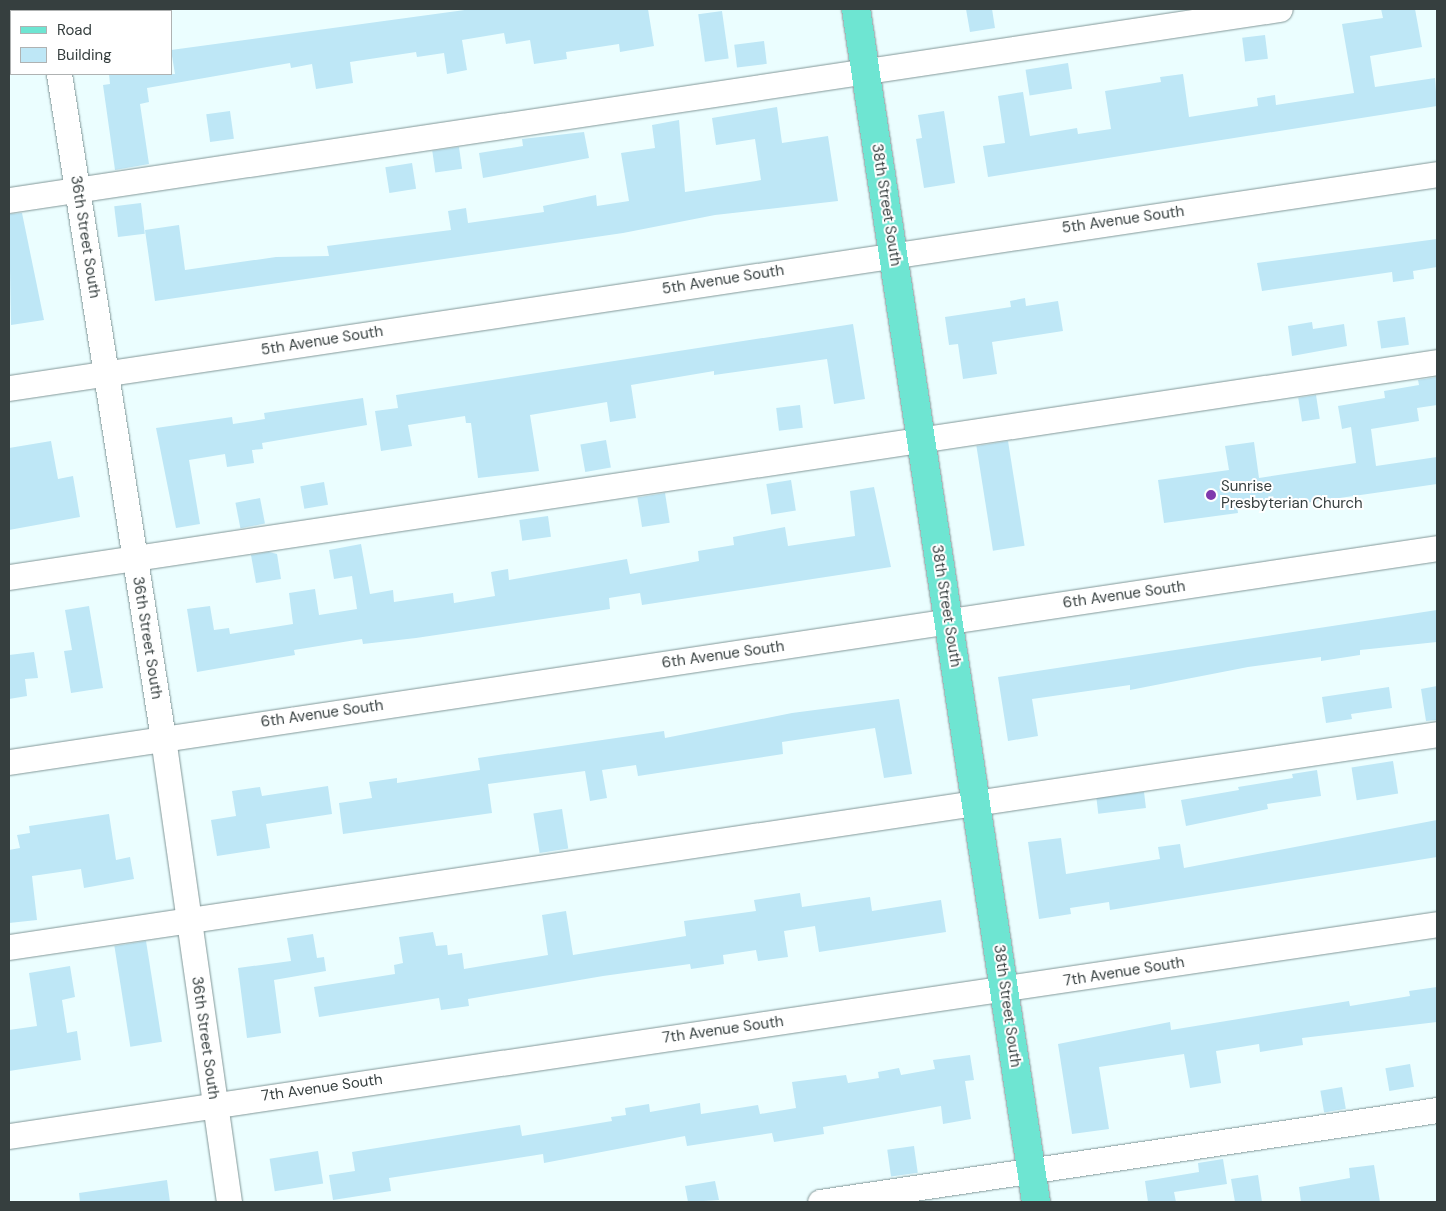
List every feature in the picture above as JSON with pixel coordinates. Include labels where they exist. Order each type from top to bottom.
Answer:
[{"type":"main road","name":"38th Street South","points":[[856,9],[1036,1202]]},
{"type":"street","points":[[9,200],[1280,9]]},
{"type":"street","name":"36th Street South","points":[[59,75],[163,738],[229,1202]]},
{"type":"street","name":"5th Avenue South","points":[[9,388],[1437,174]]},
{"type":"street","points":[[9,577],[1437,362]]},
{"type":"street","name":"6th Avenue South","points":[[9,762],[1437,548]]},
{"type":"street","points":[[9,947],[1437,734]]},
{"type":"street","name":"7th Avenue South","points":[[9,1136],[214,1103],[1005,990],[1437,924]]},
{"type":"street","points":[[820,1202],[1437,1110]]},
{"type":"building","points":[[472,9],[648,9],[654,46],[620,52],[619,44],[566,52],[567,59],[534,64],[530,40],[506,44],[504,33],[462,40],[467,70],[447,74],[444,53],[417,57],[416,52],[350,62],[353,83],[316,89],[312,64],[291,68],[290,63],[147,88],[149,102],[140,104],[149,164],[115,170],[103,85],[110,84],[109,75],[175,74],[172,50]]},
{"type":"building","points":[[966,9],[992,9],[995,28],[970,32]]},
{"type":"building","points":[[1381,9],[1415,9],[1422,47],[1370,56],[1375,87],[1435,78],[1437,106],[988,177],[983,146],[1005,143],[998,96],[1023,92],[1030,136],[1077,128],[1078,134],[1111,129],[1105,91],[1161,82],[1160,77],[1183,74],[1189,117],[1258,106],[1257,98],[1275,95],[1276,105],[1354,93],[1342,24],[1383,18]]},
{"type":"building","points":[[722,11],[729,59],[705,62],[698,14]]},
{"type":"building","points":[[1265,35],[1268,59],[1245,62],[1242,38]]},
{"type":"building","points":[[764,41],[767,64],[737,67],[734,45]]},
{"type":"building","points":[[1068,63],[1072,89],[1030,95],[1026,70]]},
{"type":"building","points":[[777,107],[782,143],[828,136],[838,201],[715,215],[623,233],[155,301],[145,230],[179,225],[185,270],[276,257],[329,256],[327,246],[451,230],[448,211],[466,208],[468,223],[544,212],[543,206],[596,195],[597,206],[629,201],[621,153],[655,148],[652,125],[679,120],[685,192],[756,181],[761,180],[755,139],[716,145],[712,118]]},
{"type":"building","points":[[230,111],[234,139],[210,142],[206,114]]},
{"type":"building","points":[[944,111],[955,183],[924,188],[916,139],[922,138],[918,115]]},
{"type":"building","points":[[584,132],[589,158],[483,178],[479,153],[523,146],[522,139]]},
{"type":"building","points":[[459,147],[462,169],[435,173],[432,151]]},
{"type":"building","points":[[412,163],[416,189],[389,193],[385,167]]},
{"type":"building","points":[[141,203],[145,234],[118,237],[114,206]]},
{"type":"building","points":[[22,213],[44,320],[11,325],[9,214]]},
{"type":"building","points":[[1437,239],[1437,267],[1413,271],[1414,279],[1393,282],[1392,272],[1262,291],[1257,263]]},
{"type":"building","points":[[1025,298],[1026,306],[1058,301],[1063,331],[992,342],[997,374],[963,379],[958,344],[949,345],[945,317],[1011,307],[1010,301]]},
{"type":"building","points":[[1405,317],[1409,345],[1381,349],[1377,321]]},
{"type":"building","points":[[1312,322],[1313,329],[1344,324],[1347,346],[1292,356],[1288,326]]},
{"type":"building","points":[[853,324],[865,399],[834,404],[827,359],[714,375],[714,371],[631,385],[636,418],[610,422],[607,402],[530,415],[539,471],[478,478],[471,423],[466,423],[465,416],[408,425],[412,446],[381,451],[375,411],[398,408],[396,395]]},
{"type":"building","points":[[1437,377],[1437,405],[1417,408],[1419,421],[1371,429],[1376,466],[1437,457],[1437,484],[1291,505],[1290,499],[1237,506],[1238,513],[1164,523],[1158,480],[1229,470],[1225,446],[1254,442],[1259,478],[1356,463],[1351,427],[1342,429],[1338,406],[1385,398],[1384,391],[1419,385],[1418,380]]},
{"type":"building","points":[[1316,395],[1320,419],[1302,422],[1298,398]]},
{"type":"building","points":[[363,398],[367,425],[262,443],[263,449],[252,450],[254,463],[227,467],[225,454],[189,460],[200,524],[176,528],[156,428],[232,417],[233,424],[265,419],[264,413]]},
{"type":"building","points":[[800,405],[803,428],[779,431],[776,408]]},
{"type":"building","points":[[606,440],[611,468],[585,472],[580,445]]},
{"type":"building","points":[[51,441],[58,479],[73,476],[80,517],[9,530],[9,448]]},
{"type":"building","points":[[1008,441],[1025,546],[993,551],[976,446]]},
{"type":"building","points":[[791,480],[796,511],[771,515],[766,484]]},
{"type":"building","points":[[324,482],[328,505],[304,509],[300,486]]},
{"type":"building","points":[[874,487],[891,567],[642,605],[640,593],[609,598],[610,609],[416,638],[363,644],[362,639],[294,650],[295,655],[197,672],[187,609],[210,606],[214,630],[229,628],[230,634],[293,624],[289,593],[315,589],[319,615],[357,609],[352,576],[334,579],[329,550],[361,544],[370,594],[393,590],[394,602],[453,593],[454,603],[495,596],[491,572],[508,569],[509,580],[627,559],[630,574],[699,561],[698,551],[734,545],[733,537],[785,527],[788,546],[855,536],[850,491]]},
{"type":"building","points":[[665,493],[670,523],[642,527],[637,497]]},
{"type":"building","points":[[260,498],[265,524],[240,528],[235,503]]},
{"type":"building","points":[[548,516],[551,537],[522,541],[519,520]]},
{"type":"building","points":[[269,552],[277,554],[281,579],[256,583],[251,555]]},
{"type":"building","points":[[89,606],[103,688],[71,693],[64,651],[72,650],[65,610]]},
{"type":"building","points":[[1437,610],[1437,642],[1360,650],[1360,655],[1321,661],[1321,657],[1248,667],[1130,690],[1130,685],[1032,699],[1038,736],[1008,741],[998,677]]},
{"type":"building","points":[[34,652],[38,678],[25,679],[27,696],[9,699],[9,655]]},
{"type":"building","points":[[1437,686],[1437,720],[1426,721],[1421,689]]},
{"type":"building","points":[[1389,687],[1392,708],[1351,714],[1352,719],[1326,723],[1322,697]]},
{"type":"building","points":[[899,699],[912,774],[884,778],[875,728],[782,742],[783,754],[638,776],[636,765],[602,770],[607,798],[590,801],[585,771],[488,784],[492,813],[343,834],[339,803],[372,798],[369,782],[397,778],[397,783],[480,770],[478,758],[664,731],[665,738],[792,713]]},
{"type":"building","points":[[1393,761],[1398,794],[1357,800],[1352,768]]},
{"type":"building","points":[[1317,770],[1321,796],[1267,804],[1268,809],[1186,826],[1181,800],[1239,790],[1238,787],[1293,778],[1292,774]]},
{"type":"building","points":[[328,786],[332,814],[266,824],[270,848],[217,856],[211,820],[236,816],[232,791],[260,787],[262,796]]},
{"type":"building","points":[[1144,792],[1146,808],[1098,814],[1096,798]]},
{"type":"building","points":[[562,809],[568,849],[540,853],[533,814]]},
{"type":"building","points":[[109,814],[116,860],[130,857],[134,879],[84,888],[81,869],[32,876],[37,920],[9,923],[9,850],[20,848],[17,835],[30,833],[29,826]]},
{"type":"building","points":[[1437,820],[1437,857],[1110,910],[1109,902],[1070,908],[1071,914],[1039,919],[1028,842],[1061,838],[1066,874],[1160,859],[1158,847],[1180,844],[1184,868]]},
{"type":"building","points":[[800,893],[802,907],[870,897],[872,911],[941,900],[946,932],[819,952],[815,926],[784,931],[788,957],[758,961],[756,950],[723,955],[724,964],[691,969],[690,964],[603,976],[468,999],[469,1006],[441,1010],[439,998],[319,1017],[314,987],[395,974],[394,965],[403,963],[399,937],[433,932],[436,946],[447,945],[448,955],[462,953],[464,969],[548,955],[542,915],[566,911],[573,955],[686,936],[684,921],[756,911],[754,900]]},
{"type":"building","points":[[313,934],[317,958],[324,957],[326,971],[274,980],[281,1033],[247,1038],[238,968],[291,961],[287,938]]},
{"type":"building","points":[[146,941],[162,1042],[130,1047],[114,946]]},
{"type":"building","points":[[70,966],[75,997],[62,1000],[67,1033],[77,1031],[81,1060],[9,1071],[9,1030],[37,1026],[29,973]]},
{"type":"building","points":[[1437,987],[1437,1022],[1302,1038],[1303,1045],[1260,1052],[1259,1044],[1216,1051],[1221,1083],[1190,1088],[1184,1054],[1099,1067],[1109,1129],[1072,1134],[1058,1044],[1170,1022],[1171,1030],[1349,1001],[1350,1006],[1410,996],[1409,991]]},
{"type":"building","points":[[970,1055],[974,1080],[965,1081],[971,1119],[943,1124],[941,1106],[823,1127],[824,1134],[774,1142],[772,1133],[687,1146],[685,1136],[544,1163],[543,1154],[389,1178],[391,1191],[333,1200],[329,1175],[355,1171],[352,1152],[520,1125],[522,1136],[612,1121],[611,1117],[626,1115],[625,1108],[649,1104],[650,1112],[700,1103],[701,1114],[758,1105],[760,1114],[796,1108],[792,1082],[846,1075],[848,1083],[879,1078],[878,1072],[899,1068],[901,1075],[935,1069],[933,1060]]},
{"type":"building","points":[[1410,1064],[1414,1087],[1389,1091],[1385,1068]]},
{"type":"building","points":[[1342,1087],[1346,1109],[1324,1112],[1320,1091]]},
{"type":"building","points":[[914,1146],[918,1173],[891,1176],[887,1150]]},
{"type":"building","points":[[318,1151],[323,1184],[275,1191],[270,1159]]},
{"type":"building","points":[[1223,1159],[1227,1184],[1174,1192],[1176,1202],[1148,1202],[1145,1181],[1199,1172],[1198,1163]]},
{"type":"building","points":[[1374,1165],[1380,1202],[1301,1202],[1299,1187],[1350,1178],[1349,1168]]},
{"type":"building","points":[[1258,1175],[1262,1202],[1235,1202],[1231,1179]]},
{"type":"building","points":[[167,1180],[170,1202],[80,1202],[79,1193]]},
{"type":"building","points":[[715,1181],[719,1200],[688,1202],[685,1186]]},
{"type":"place","name":"Sunrise Presbyterian Church","points":[[1211,495]]}]
